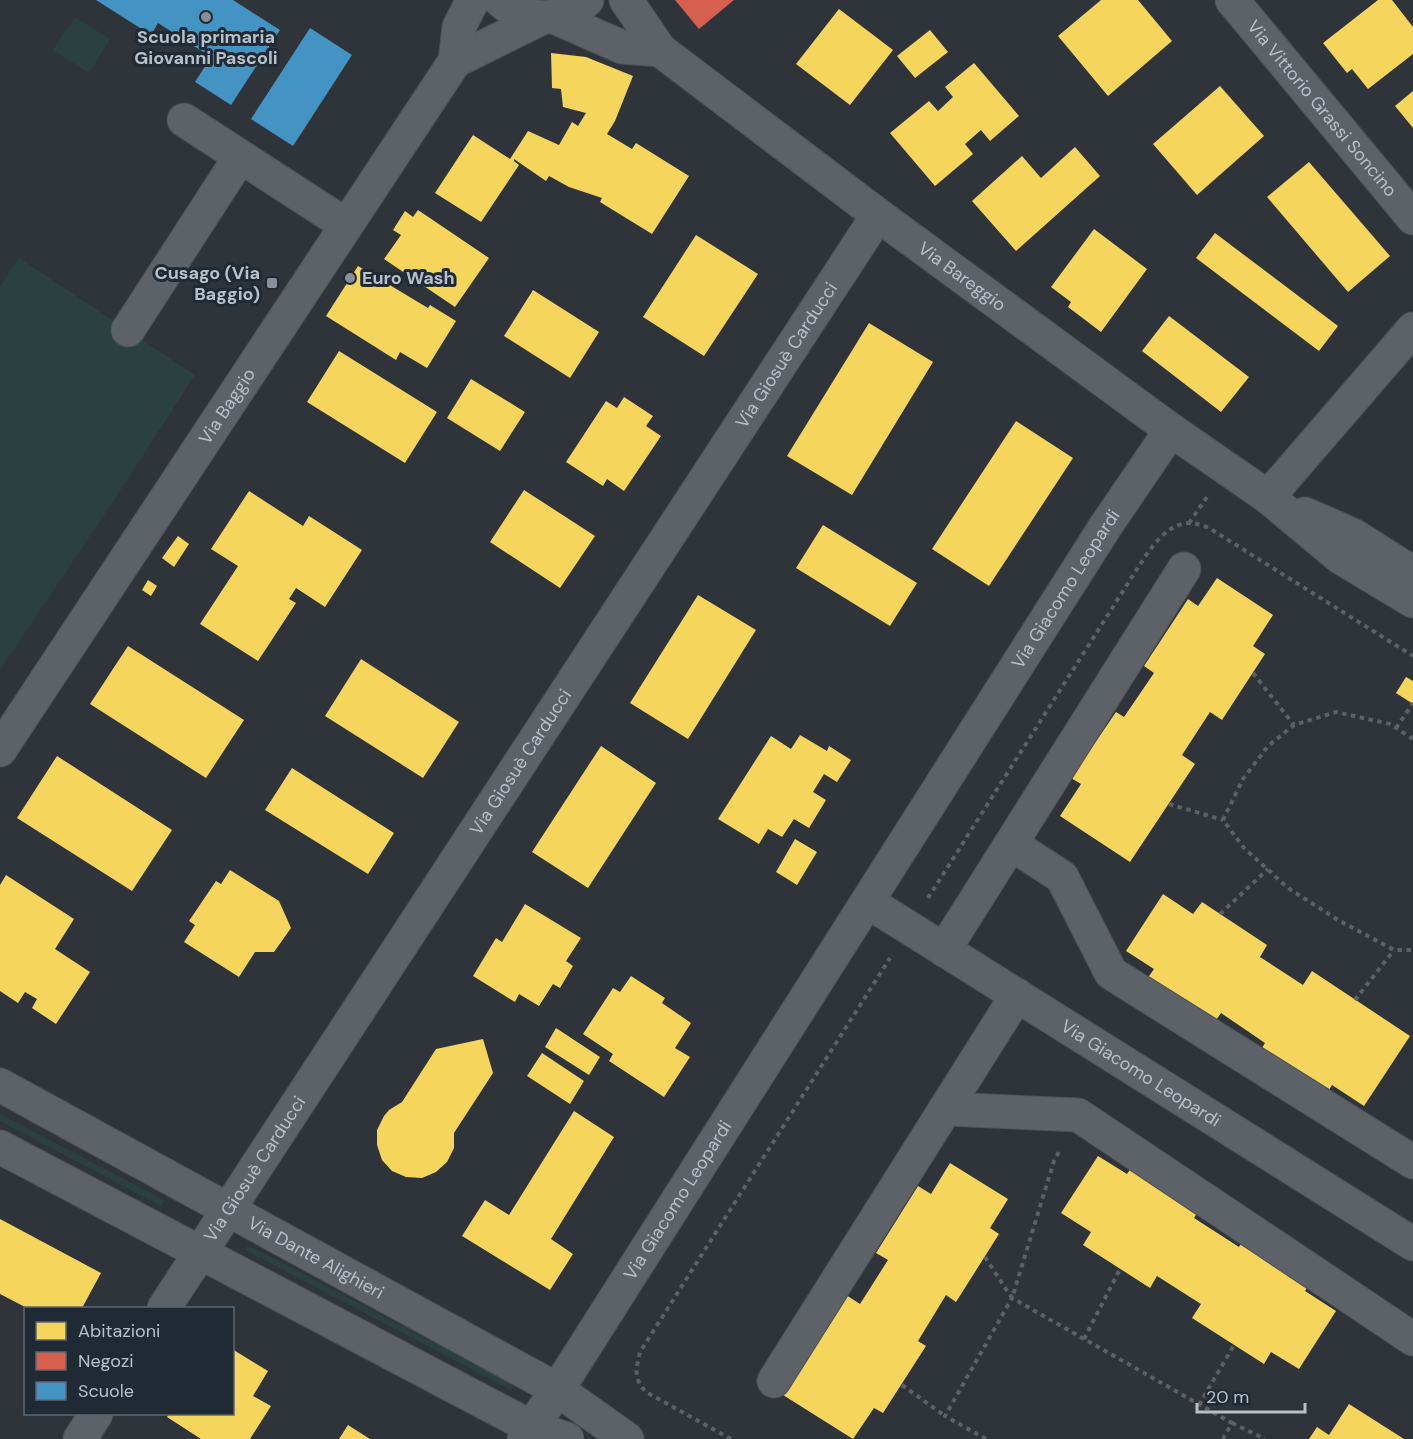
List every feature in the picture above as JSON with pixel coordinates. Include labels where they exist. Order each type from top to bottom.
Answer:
[{"type":"street","name":"Via Baggio","points":[[2,745],[455,61],[459,27],[473,0]]},
{"type":"street","points":[[500,0],[507,7],[527,16],[548,17],[622,47],[660,50]]},
{"type":"street","points":[[455,61],[548,17],[570,12],[587,0]]},
{"type":"street","name":"Via Bareggio","points":[[626,0],[660,50],[1171,430],[1268,497],[1340,557],[1413,601]]},
{"type":"street","name":"Via Vittorio Grassi Soncino","points":[[1232,0],[1413,218]]},
{"type":"street","points":[[184,120],[346,225]]},
{"type":"street","points":[[128,330],[240,157]]},
{"type":"street","name":"Via Giosuè Carducci","points":[[165,1307],[879,215]]},
{"type":"street","points":[[1268,497],[1413,329]]},
{"type":"street","name":"Via Giacomo Leopardi","points":[[527,1433],[558,1390],[1105,527],[1171,430]]},
{"type":"street","name":"Via Bareggio","points":[[1268,497],[1353,536],[1413,573]]},
{"type":"street","points":[[944,950],[1184,569]]},
{"type":"street","points":[[1011,844],[1062,877],[1111,973],[1413,1162]]},
{"type":"street","name":"Via Giacomo Leopardi","points":[[868,902],[1413,1244]]},
{"type":"street","points":[[774,1381],[1017,995]]},
{"type":"street","name":"Via Dante Alighieri","points":[[0,1085],[558,1390],[627,1439]]},
{"type":"street","points":[[945,1109],[1078,1115],[1413,1339]]},
{"type":"street","points":[[0,1147],[527,1433],[567,1439]]},
{"type":"street","points":[[80,1439],[95,1415]]},
{"type":"path","points":[[1253,673],[1294,725]]},
{"type":"path","points":[[1396,728],[1413,703]]},
{"type":"path","points":[[1223,820],[1243,779],[1268,746],[1294,725],[1336,712],[1390,724],[1413,739]]},
{"type":"path","points":[[1169,804],[1223,820],[1244,848],[1288,888],[1338,920],[1394,950],[1413,950]]},
{"type":"path","points":[[1220,914],[1268,869]]},
{"type":"path","points":[[1355,1000],[1394,950]]},
{"type":"path","points":[[945,1416],[1012,1298],[1054,1161],[1078,1115]]},
{"type":"path","points":[[985,1257],[1012,1298],[1199,1405],[1265,1439]]},
{"type":"path","points":[[1084,1339],[1120,1269]]},
{"type":"path","points":[[1199,1405],[1234,1345]]},
{"type":"path","points":[[902,1385],[945,1416],[986,1439]]},
{"type":"path","points":[[1222,1439],[1232,1423]]},
{"type":"green space","points":[[75,17],[110,39],[89,73],[53,50]]},
{"type":"green space","points":[[19,258],[195,375],[0,670],[0,286]]},
{"type":"green space","points":[[0,1114],[164,1200],[161,1206],[0,1121]]},
{"type":"green space","points":[[248,1245],[513,1384],[511,1390],[245,1250]]},
{"type":"building: Abitazioni","points":[[1101,0],[1138,0],[1172,41],[1108,96],[1058,36]]},
{"type":"building: Abitazioni","points":[[1378,0],[1392,0],[1413,27],[1413,54],[1368,89],[1352,69],[1347,73],[1323,43]]},
{"type":"building: Abitazioni","points":[[839,9],[893,50],[850,105],[796,64]]},
{"type":"building: Abitazioni","points":[[930,30],[948,52],[915,78],[897,56]]},
{"type":"building: Abitazioni","points":[[551,53],[586,57],[633,76],[615,121],[607,134],[632,149],[636,143],[689,176],[652,234],[600,202],[602,198],[569,187],[549,176],[546,181],[514,159],[519,165],[481,222],[435,193],[473,135],[510,159],[528,131],[559,145],[572,122],[578,126],[586,113],[563,107],[561,89],[552,88]]},
{"type":"building: Abitazioni","points":[[974,63],[1019,116],[990,141],[981,130],[965,144],[973,154],[935,186],[890,133],[929,101],[938,111],[953,97],[945,87]]},
{"type":"building: Abitazioni","points":[[1220,86],[1264,136],[1197,195],[1153,144]]},
{"type":"building: Abitazioni","points":[[1413,91],[1413,128],[1395,106]]},
{"type":"building: Abitazioni","points":[[1075,147],[1100,176],[1016,251],[972,201],[1022,156],[1041,178]]},
{"type":"building: Abitazioni","points":[[1309,162],[1390,256],[1348,292],[1267,197]]},
{"type":"building: Abitazioni","points":[[418,210],[489,258],[455,307],[384,259],[401,235],[393,230],[405,211],[413,217]]},
{"type":"building: Abitazioni","points":[[1094,229],[1147,269],[1101,332],[1068,307],[1071,302],[1051,287]]},
{"type":"building: Abitazioni","points":[[1215,233],[1338,326],[1319,351],[1196,258]]},
{"type":"building: Abitazioni","points":[[696,235],[758,274],[704,356],[643,317]]},
{"type":"building: Abitazioni","points":[[358,266],[428,308],[430,305],[456,321],[427,368],[400,352],[396,360],[326,316]]},
{"type":"building: Abitazioni","points":[[533,290],[599,332],[570,378],[504,336]]},
{"type":"building: Abitazioni","points":[[1169,316],[1249,377],[1221,412],[1142,351]]},
{"type":"building: Abitazioni","points":[[869,323],[933,362],[852,495],[787,456]]},
{"type":"building: Abitazioni","points":[[339,351],[437,412],[405,463],[307,402]]},
{"type":"building: Abitazioni","points":[[471,379],[525,412],[500,451],[447,418]]},
{"type":"building: Abitazioni","points":[[624,397],[653,416],[646,426],[661,436],[624,491],[607,479],[603,486],[566,462],[606,401],[617,408]]},
{"type":"building: Abitazioni","points":[[1016,421],[1073,458],[989,586],[932,549]]},
{"type":"building: Abitazioni","points":[[524,490],[595,536],[560,588],[490,542]]},
{"type":"building: Abitazioni","points":[[249,491],[303,526],[309,516],[362,550],[325,607],[296,588],[289,599],[296,603],[258,661],[200,624],[238,566],[211,549]]},
{"type":"building: Abitazioni","points":[[823,525],[917,583],[890,626],[796,568]]},
{"type":"building: Abitazioni","points":[[178,536],[189,544],[174,567],[162,558]]},
{"type":"building: Abitazioni","points":[[1217,578],[1273,615],[1253,646],[1265,654],[1222,720],[1210,712],[1182,755],[1195,764],[1130,862],[1060,816],[1081,784],[1071,778],[1116,712],[1124,717],[1154,673],[1144,666],[1188,599],[1198,606]]},
{"type":"building: Abitazioni","points":[[148,580],[157,586],[151,596],[142,590]]},
{"type":"building: Abitazioni","points":[[698,595],[756,630],[688,739],[630,703]]},
{"type":"building: Abitazioni","points":[[128,646],[244,720],[206,778],[90,704]]},
{"type":"building: Abitazioni","points":[[361,659],[459,722],[423,778],[325,716]]},
{"type":"building: Abitazioni","points":[[1406,677],[1413,681],[1413,704],[1396,693]]},
{"type":"building: Abitazioni","points":[[800,735],[827,751],[829,746],[851,760],[837,782],[824,774],[813,792],[826,800],[809,828],[794,819],[782,837],[768,829],[759,844],[718,819],[771,736],[791,749]]},
{"type":"building: Abitazioni","points":[[601,746],[656,783],[588,888],[532,852]]},
{"type":"building: Abitazioni","points":[[57,756],[172,830],[132,891],[17,818]]},
{"type":"building: Abitazioni","points":[[292,768],[394,833],[368,874],[265,810]]},
{"type":"building: Abitazioni","points":[[795,839],[817,852],[797,885],[776,872]]},
{"type":"building: Abitazioni","points":[[230,870],[279,901],[291,928],[274,952],[255,952],[239,977],[184,942],[195,925],[189,921],[216,881],[221,884]]},
{"type":"building: Abitazioni","points":[[6,875],[74,919],[55,949],[90,972],[56,1024],[32,1008],[37,999],[25,992],[18,1003],[0,991],[0,885]]},
{"type":"building: Abitazioni","points":[[1163,894],[1193,914],[1202,902],[1267,945],[1260,957],[1303,985],[1312,971],[1410,1036],[1364,1106],[1332,1085],[1326,1095],[1260,1051],[1265,1043],[1221,1013],[1214,1023],[1147,979],[1154,969],[1126,951]]},
{"type":"building: Abitazioni","points":[[525,904],[581,938],[566,961],[573,966],[560,988],[553,984],[539,1006],[519,994],[515,1002],[473,976],[496,938],[502,942]]},
{"type":"building: Abitazioni","points":[[631,976],[665,998],[662,1003],[691,1023],[675,1048],[690,1057],[664,1097],[609,1061],[613,1054],[583,1034],[613,988],[620,992]]},
{"type":"building: Abitazioni","points":[[556,1028],[600,1057],[589,1075],[545,1047]]},
{"type":"building: Abitazioni","points":[[483,1039],[493,1073],[454,1133],[454,1148],[447,1162],[436,1172],[422,1178],[406,1177],[392,1171],[382,1160],[377,1145],[377,1130],[384,1116],[402,1102],[436,1049]]},
{"type":"building: Abitazioni","points":[[542,1053],[584,1081],[570,1104],[527,1076]]},
{"type":"building: Abitazioni","points":[[574,1111],[614,1137],[551,1239],[573,1254],[550,1290],[462,1236],[485,1200],[509,1215]]},
{"type":"building: Abitazioni","points":[[1098,1156],[1127,1174],[1133,1165],[1200,1208],[1194,1218],[1239,1247],[1244,1239],[1311,1282],[1305,1291],[1336,1311],[1299,1369],[1271,1352],[1264,1364],[1192,1318],[1201,1304],[1157,1276],[1150,1288],[1083,1245],[1091,1232],[1061,1213]]},
{"type":"building: Abitazioni","points":[[950,1163],[1008,1199],[990,1228],[999,1234],[956,1302],[946,1295],[918,1341],[926,1346],[883,1413],[874,1408],[853,1439],[783,1395],[846,1295],[860,1304],[888,1260],[876,1253],[918,1186],[931,1194]]},
{"type":"building: Abitazioni","points":[[0,1219],[101,1273],[83,1307],[25,1307],[0,1294]]},
{"type":"building: Abitazioni","points":[[234,1350],[268,1371],[253,1396],[271,1406],[250,1439],[201,1439],[167,1417],[168,1415],[234,1415]]},
{"type":"building: Abitazioni","points":[[1349,1404],[1404,1439],[1309,1439],[1317,1427],[1329,1435]]},
{"type":"building: Abitazioni","points":[[348,1425],[370,1439],[339,1439]]},
{"type":"building: Negozi","points":[[675,0],[734,0],[699,29]]},
{"type":"building: Scuole","points":[[96,0],[233,0],[280,30],[231,105],[195,82],[211,57],[158,23],[151,35]]},
{"type":"building: Scuole","points":[[310,28],[352,55],[293,146],[251,119]]},
{"type":"place","name":"Scuola primaria Giovanni Pascoli","points":[[206,17]]},
{"type":"place","name":"Euro Wash","points":[[350,278]]},
{"type":"place","name":"Cusago (Via Baggio)","points":[[272,283]]}]
